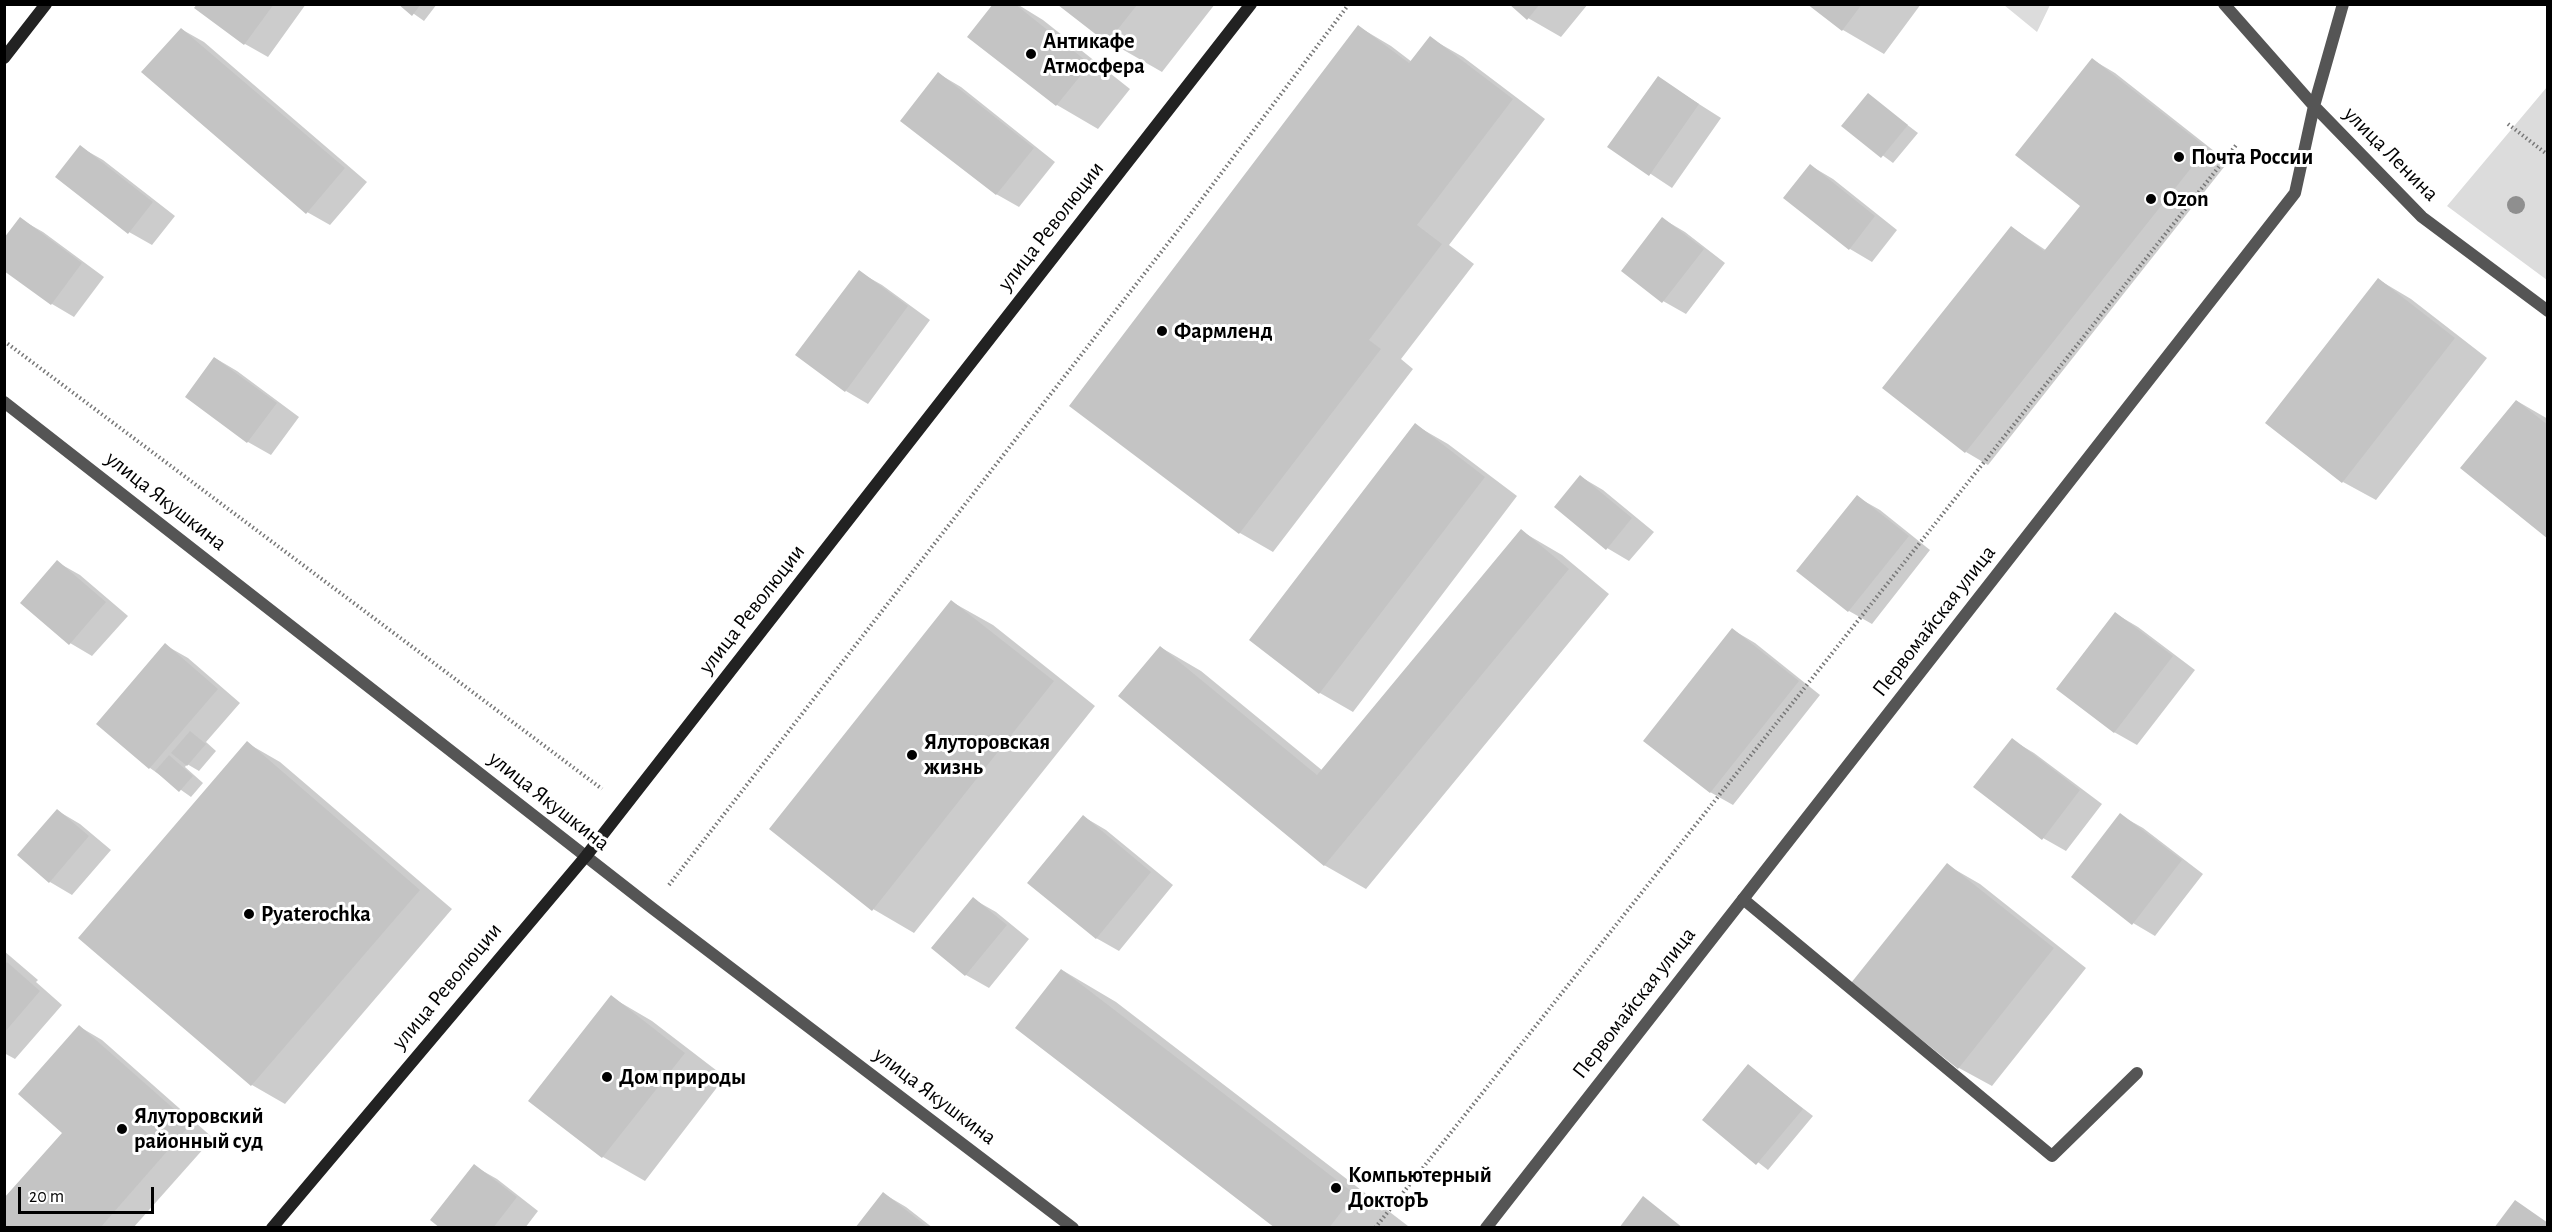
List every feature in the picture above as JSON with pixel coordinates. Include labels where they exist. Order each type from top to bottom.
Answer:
[{"type":"main road","points":[[4,58],[46,4]]},
{"type":"main road","name":"улица Революции","points":[[272,1227],[586,856],[1251,4]]},
{"type":"street","name":"улица Ленина","points":[[2224,4],[2314,106],[2422,217],[2547,311]]},
{"type":"street","name":"Первомайская улица","points":[[1486,1227],[2295,194],[2314,106],[2343,4]]},
{"type":"street","name":"улица Якушкина","points":[[4,402],[652,908],[1072,1227]]},
{"type":"street","points":[[1743,898],[2052,1155],[2137,1072]]},
{"type":"path","points":[[652,908],[1175,233],[1348,4]]},
{"type":"path","points":[[2508,124],[2547,154]]},
{"type":"path","points":[[1375,1227],[2237,144]]},
{"type":"path","points":[[4,341],[624,806]]},
{"type":"shaded area","points":[[2004,5],[2050,5],[2037,32]]},
{"type":"shaded area","points":[[2547,87],[2547,280],[2447,206]]},
{"type":"building","points":[[197,4],[274,4],[244,45],[194,8]]},
{"type":"building","points":[[398,4],[421,4],[412,16]]},
{"type":"building","points":[[993,4],[1015,4],[1090,64],[1056,106],[967,37]]},
{"type":"building","points":[[1509,4],[1540,4],[1527,20]]},
{"type":"building","points":[[1807,4],[1862,4],[1842,31]]},
{"type":"building","points":[[1058,5],[1137,5],[1107,43]]},
{"type":"building","points":[[1358,25],[1409,63],[1430,36],[1513,99],[1417,225],[1442,244],[1369,340],[1381,349],[1239,534],[1069,406]]},
{"type":"building","points":[[181,28],[345,168],[306,214],[141,72]]},
{"type":"building","points":[[2092,58],[2207,148],[1965,453],[1882,388],[2011,226],[2044,251],[2080,206],[2015,155]]},
{"type":"building","points":[[938,72],[1034,148],[996,195],[900,121]]},
{"type":"building","points":[[1658,76],[1699,104],[1649,176],[1607,147]]},
{"type":"building","points":[[1868,93],[1908,125],[1881,158],[1841,126]]},
{"type":"building","points":[[80,145],[153,202],[128,234],[55,177]]},
{"type":"building","points":[[1810,164],[1875,216],[1849,250],[1783,198]]},
{"type":"building","points":[[20,217],[82,263],[51,305],[4,271],[4,238]]},
{"type":"building","points":[[1662,217],[1704,249],[1662,303],[1621,271]]},
{"type":"building","points":[[859,270],[908,306],[845,392],[795,355]]},
{"type":"building","points":[[2378,278],[2455,338],[2342,483],[2265,423]]},
{"type":"building","points":[[214,357],[277,403],[247,443],[185,397]]},
{"type":"building","points":[[2516,400],[2548,425],[2548,539],[2460,468]]},
{"type":"building","points":[[1415,423],[1485,477],[1319,694],[1249,640]]},
{"type":"building","points":[[1580,475],[1632,518],[1606,550],[1554,507]]},
{"type":"building","points":[[1857,495],[1909,536],[1848,612],[1796,571]]},
{"type":"building","points":[[1521,529],[1569,569],[1324,866],[1118,696],[1160,646],[1317,775]]},
{"type":"building","points":[[57,560],[106,602],[69,645],[20,603]]},
{"type":"building","name":"Ялуторовская жизнь","points":[[951,600],[1054,681],[872,911],[769,829]]},
{"type":"building","points":[[2115,612],[2173,656],[2114,733],[2056,689]]},
{"type":"building","points":[[1732,628],[1799,681],[1710,793],[1643,741]]},
{"type":"building","points":[[165,643],[218,689],[149,769],[96,724]]},
{"type":"building","points":[[190,731],[206,744],[187,766],[171,753]]},
{"type":"building","points":[[2012,738],[2080,790],[2042,840],[1973,787]]},
{"type":"building","name":"Pyaterochka","points":[[247,741],[420,890],[251,1086],[78,938]]},
{"type":"building","points":[[169,755],[193,776],[179,792],[155,771]]},
{"type":"building","points":[[57,809],[89,836],[49,883],[17,855]]},
{"type":"building","points":[[2120,813],[2182,860],[2132,925],[2071,877]]},
{"type":"building","points":[[1083,815],[1151,872],[1096,939],[1027,883]]},
{"type":"building","points":[[1947,863],[2054,948],[1958,1069],[1851,983]]},
{"type":"building","points":[[973,897],[1007,925],[965,976],[931,948]]},
{"type":"building","points":[[7,962],[40,991],[4,1033],[4,965]]},
{"type":"building","points":[[1061,969],[1355,1194],[1329,1228],[1275,1228],[1015,1028]]},
{"type":"building","name":"Дом природы","points":[[611,995],[685,1053],[602,1158],[528,1101]]},
{"type":"building","name":"Ялуторовский районный суд","points":[[79,1025],[191,1124],[100,1228],[4,1228],[4,1198],[62,1133],[18,1094]]},
{"type":"building","points":[[1748,1064],[1803,1109],[1756,1165],[1702,1120]]},
{"type":"building","points":[[474,1164],[517,1197],[493,1228],[440,1228],[430,1220]]},
{"type":"building","points":[[883,1192],[929,1228],[855,1228]]},
{"type":"building","points":[[1643,1196],[1683,1228],[1619,1228]]},
{"type":"building","points":[[2515,1200],[2548,1223],[2548,1228],[2494,1228]]},
{"type":"place","name":"Антикафе Атмосфера","points":[[1031,54]]},
{"type":"place","name":"Почта России","points":[[2179,157]]},
{"type":"place","name":"Ozon","points":[[2151,199]]},
{"type":"place","name":"Фармленд","points":[[1162,331]]},
{"type":"place","name":"Ялуторовская жизнь","points":[[912,755]]},
{"type":"place","name":"Pyaterochka","points":[[249,914]]},
{"type":"place","name":"Дом природы","points":[[607,1077]]},
{"type":"place","name":"Ялуторовский районный суд","points":[[122,1129]]},
{"type":"place","name":"Компьютерный ДокторЪ","points":[[1336,1188]]}]
